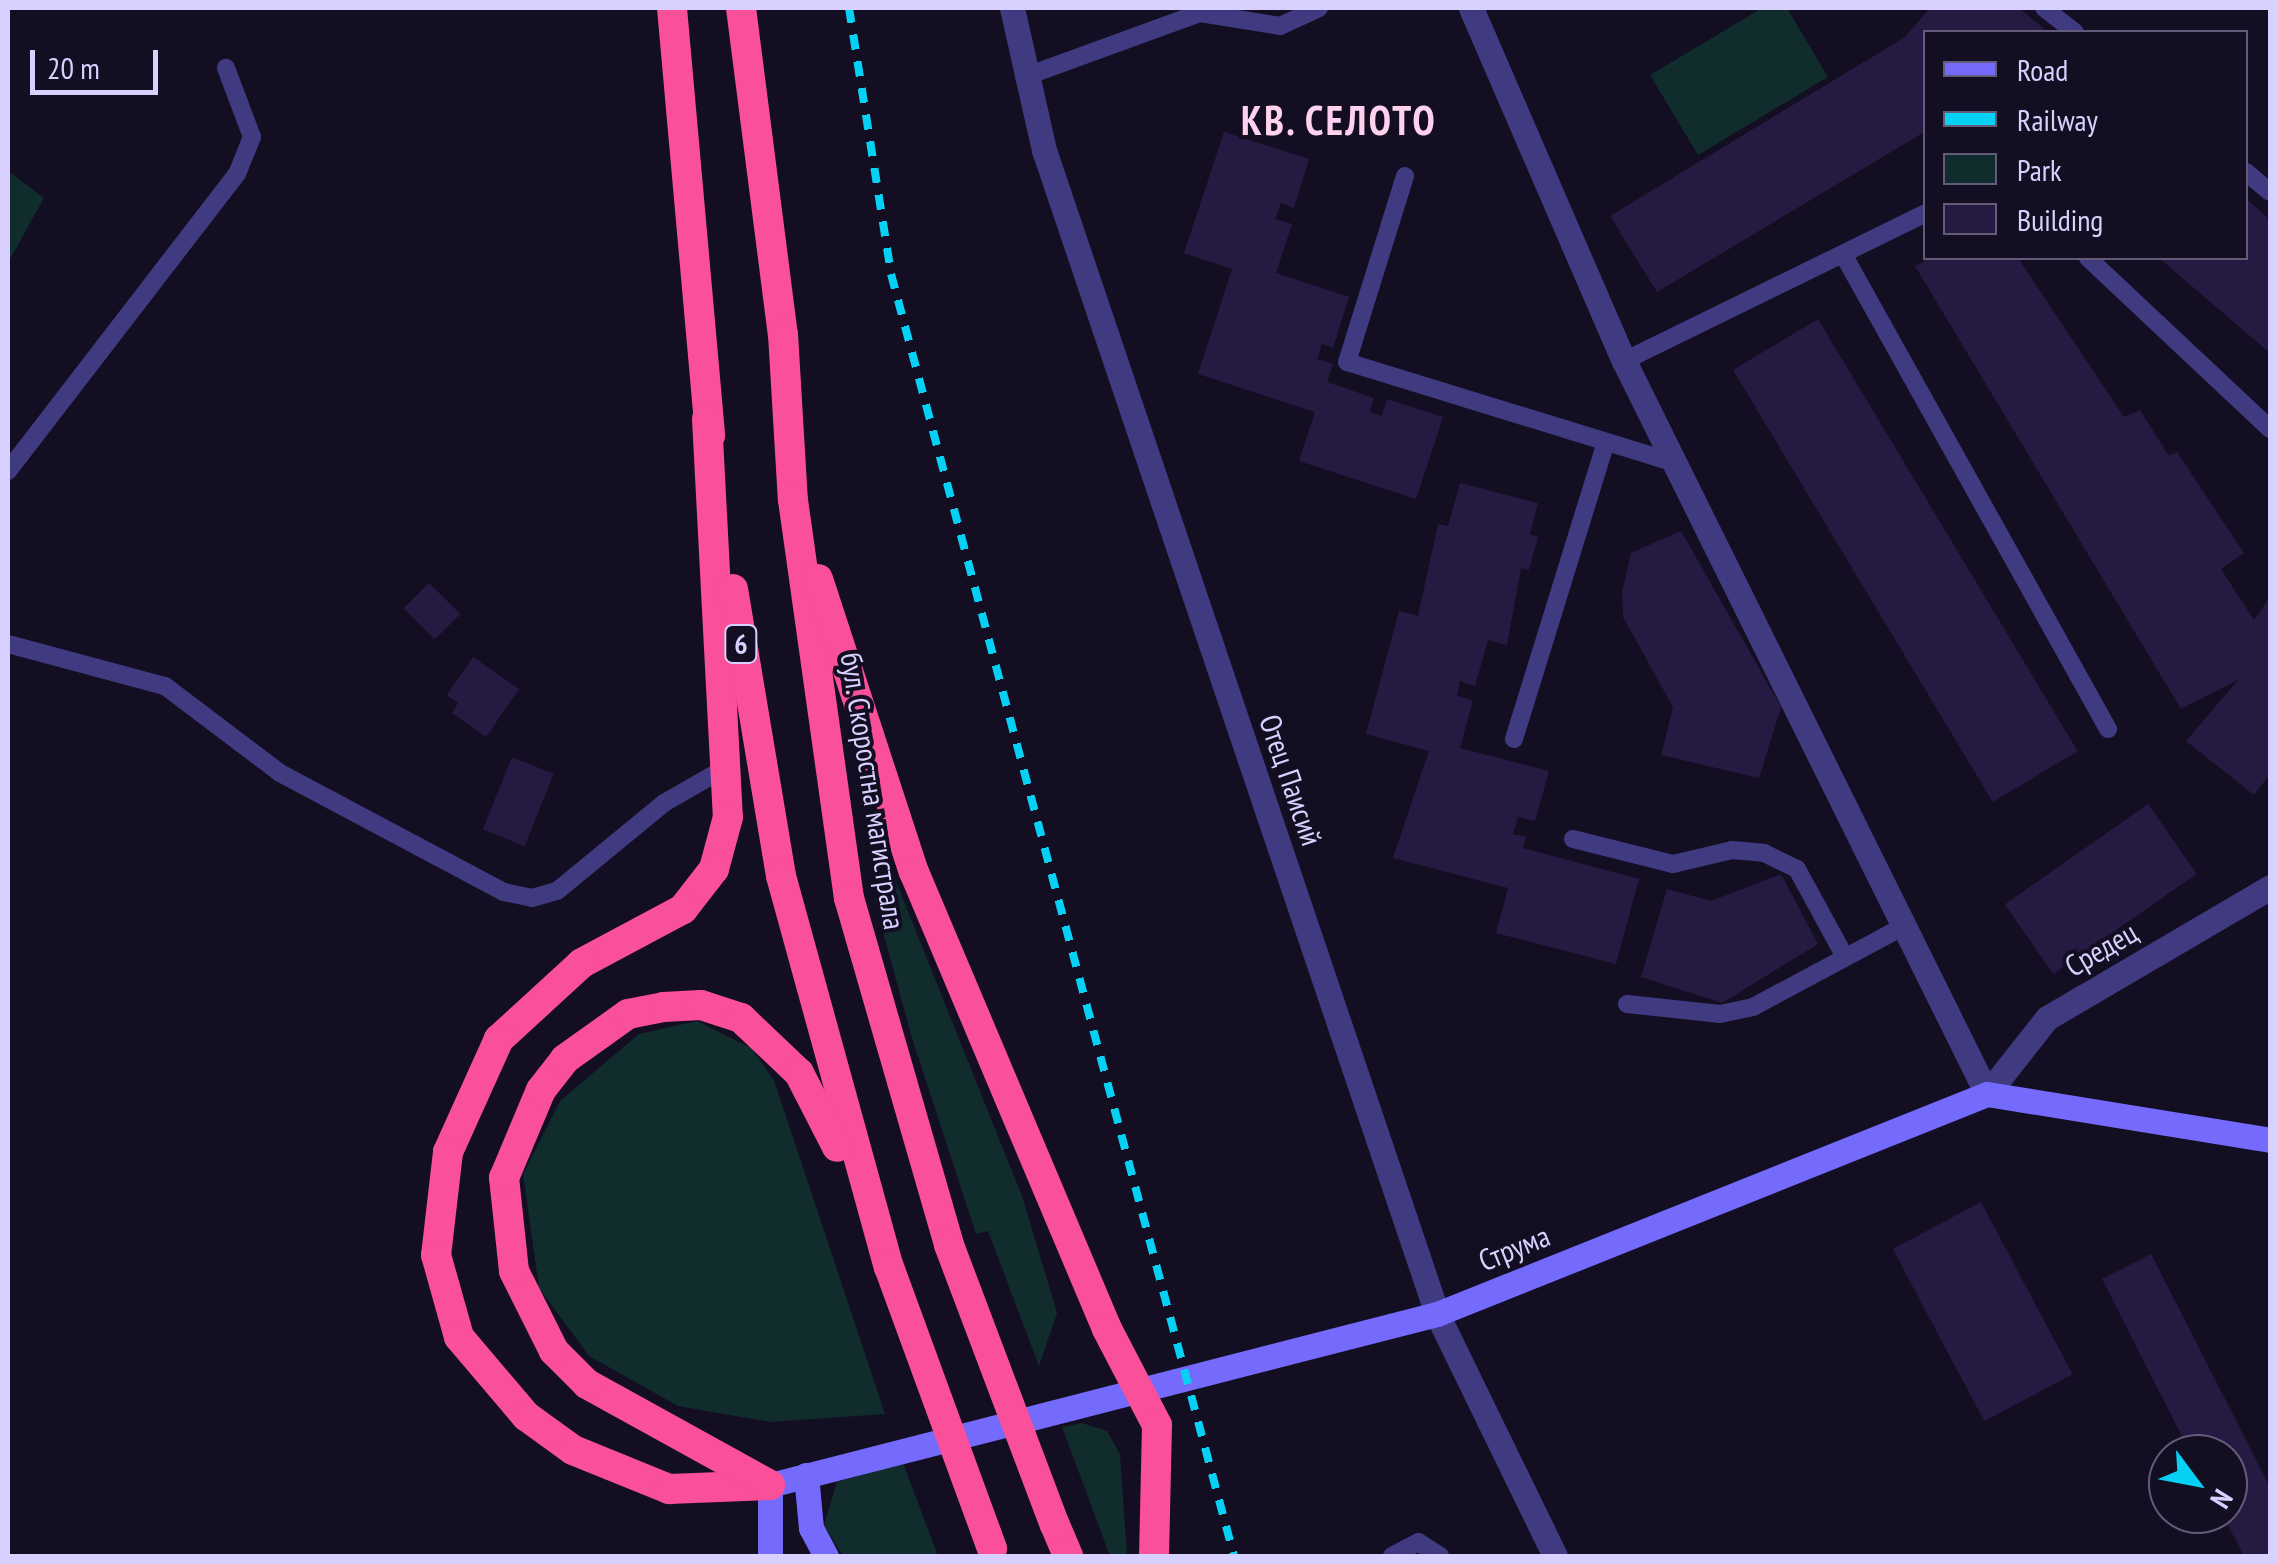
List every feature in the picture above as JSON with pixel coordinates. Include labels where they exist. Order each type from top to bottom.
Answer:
[{"type":"highway","name":"6","points":[[672,8],[707,419],[781,876],[890,1268],[994,1552]]},
{"type":"highway","name":"бул. Скоростна магистрала","points":[[741,8],[783,334],[793,500],[849,898],[949,1245],[1068,1556]]},
{"type":"highway","points":[[707,419],[728,817],[714,869],[683,909],[582,963],[499,1039],[448,1152],[436,1254],[459,1338],[526,1416],[573,1450],[669,1489],[770,1485]]},
{"type":"highway","points":[[793,500],[914,872],[1107,1329],[1145,1388],[1157,1425],[1154,1556]]},
{"type":"highway","points":[[770,1485],[587,1384],[531,1314],[503,1220],[504,1178],[540,1090],[594,1034],[628,1014],[701,1004],[741,1018],[799,1073],[890,1268]]},
{"type":"main road","name":"Струма","points":[[770,1485],[1438,1314],[1987,1094]]},
{"type":"main road","points":[[1987,1094],[2270,1140]]},
{"type":"main road","points":[[806,1475],[810,1528],[826,1556]]},
{"type":"main road","points":[[770,1485],[770,1556]]},
{"type":"street","name":"Отец Паисий","points":[[1012,8],[1024,77],[1438,1314],[1555,1556]]},
{"type":"street","points":[[1470,8],[1624,360],[1987,1094]]},
{"type":"street","name":"Средец","points":[[1987,1094],[2047,1018],[2270,887]]},
{"type":"lane","points":[[1024,77],[1200,14],[1280,26],[1320,8]]},
{"type":"lane","points":[[2044,8],[2072,30]]},
{"type":"lane","points":[[8,471],[237,174],[252,137],[226,68]]},
{"type":"lane","points":[[2248,174],[2270,192]]},
{"type":"lane","points":[[1405,176],[1347,362],[1675,463]]},
{"type":"lane","points":[[1624,360],[1923,214]]},
{"type":"lane","points":[[1843,254],[2108,730]]},
{"type":"lane","points":[[2090,260],[2270,429]]},
{"type":"lane","points":[[1514,739],[1606,442]]},
{"type":"lane","points":[[8,644],[164,686],[280,773],[504,892],[532,898],[556,891],[664,802],[725,768]]},
{"type":"lane","points":[[1573,838],[1673,864],[1732,850],[1764,854],[1797,869],[1844,957]]},
{"type":"lane","points":[[1627,1004],[1736,1011],[1904,926]]},
{"type":"lane","points":[[1392,1556],[1418,1542],[1440,1556]]},
{"type":"green space","points":[[1762,8],[1787,8],[1828,77],[1698,155],[1650,75]]},
{"type":"green space","points":[[8,171],[44,198],[8,263]]},
{"type":"green space","points":[[893,874],[1022,1196],[1057,1313],[1039,1366],[988,1231],[976,1234],[912,1038],[874,899]]},
{"type":"green space","points":[[697,1021],[751,1048],[774,1080],[885,1414],[770,1422],[678,1406],[589,1356],[539,1288],[523,1174],[560,1101],[639,1034]]},
{"type":"green space","points":[[1082,1423],[1107,1431],[1120,1454],[1127,1556],[1110,1556],[1062,1427]]},
{"type":"green space","points":[[903,1463],[938,1556],[843,1556],[824,1525],[837,1482]]},
{"type":"building","points":[[1930,8],[2019,8],[2046,30],[1923,30],[1923,133],[1657,292],[1610,216],[1905,37]]},
{"type":"building","points":[[1224,132],[1309,159],[1294,208],[1281,203],[1275,219],[1292,224],[1276,273],[1349,297],[1333,348],[1322,344],[1317,359],[1333,364],[1327,382],[1374,398],[1370,412],[1382,416],[1387,399],[1443,417],[1416,499],[1299,461],[1315,412],[1198,374],[1232,269],[1184,253]]},
{"type":"building","points":[[2248,201],[2270,220],[2270,353],[2161,260],[2248,260]]},
{"type":"building","points":[[1927,260],[2019,260],[2124,417],[2140,410],[2169,456],[2177,452],[2244,553],[2221,569],[2254,620],[2270,597],[2270,774],[2254,795],[2186,741],[2238,680],[2181,709],[1915,266]]},
{"type":"building","points":[[1818,319],[2078,751],[1993,802],[1733,370]]},
{"type":"building","points":[[1460,483],[1538,503],[1530,534],[1538,537],[1529,570],[1521,568],[1507,645],[1488,640],[1475,686],[1460,681],[1457,696],[1473,700],[1460,748],[1549,771],[1535,821],[1518,817],[1513,834],[1526,837],[1523,848],[1639,879],[1616,964],[1496,933],[1508,888],[1393,858],[1429,751],[1366,734],[1399,611],[1418,616],[1438,524],[1448,526]]},
{"type":"building","points":[[1681,531],[1781,707],[1759,778],[1661,755],[1673,707],[1623,617],[1622,592],[1631,553]]},
{"type":"building","points":[[429,583],[460,614],[435,640],[404,608]]},
{"type":"building","points":[[473,657],[519,689],[486,737],[452,713],[458,703],[447,695]]},
{"type":"building","points":[[512,757],[554,774],[525,846],[483,829]]},
{"type":"building","points":[[2148,804],[2197,874],[2053,974],[2005,904]]},
{"type":"building","points":[[1781,874],[1818,944],[1722,1003],[1641,977],[1667,889],[1711,901]]},
{"type":"building","points":[[1981,1202],[2073,1374],[1984,1421],[1893,1249]]},
{"type":"building","points":[[2151,1254],[2243,1434],[2181,1434],[2102,1279]]},
{"type":"building","points":[[2248,1444],[2270,1487],[2270,1556],[2244,1556],[2232,1534],[2248,1534]]},
{"type":"railway","points":[[849,8],[891,274],[1234,1556]]},
{"type":"district","name":"КВ. СЕЛОТО","points":[[1339,120]]}]
